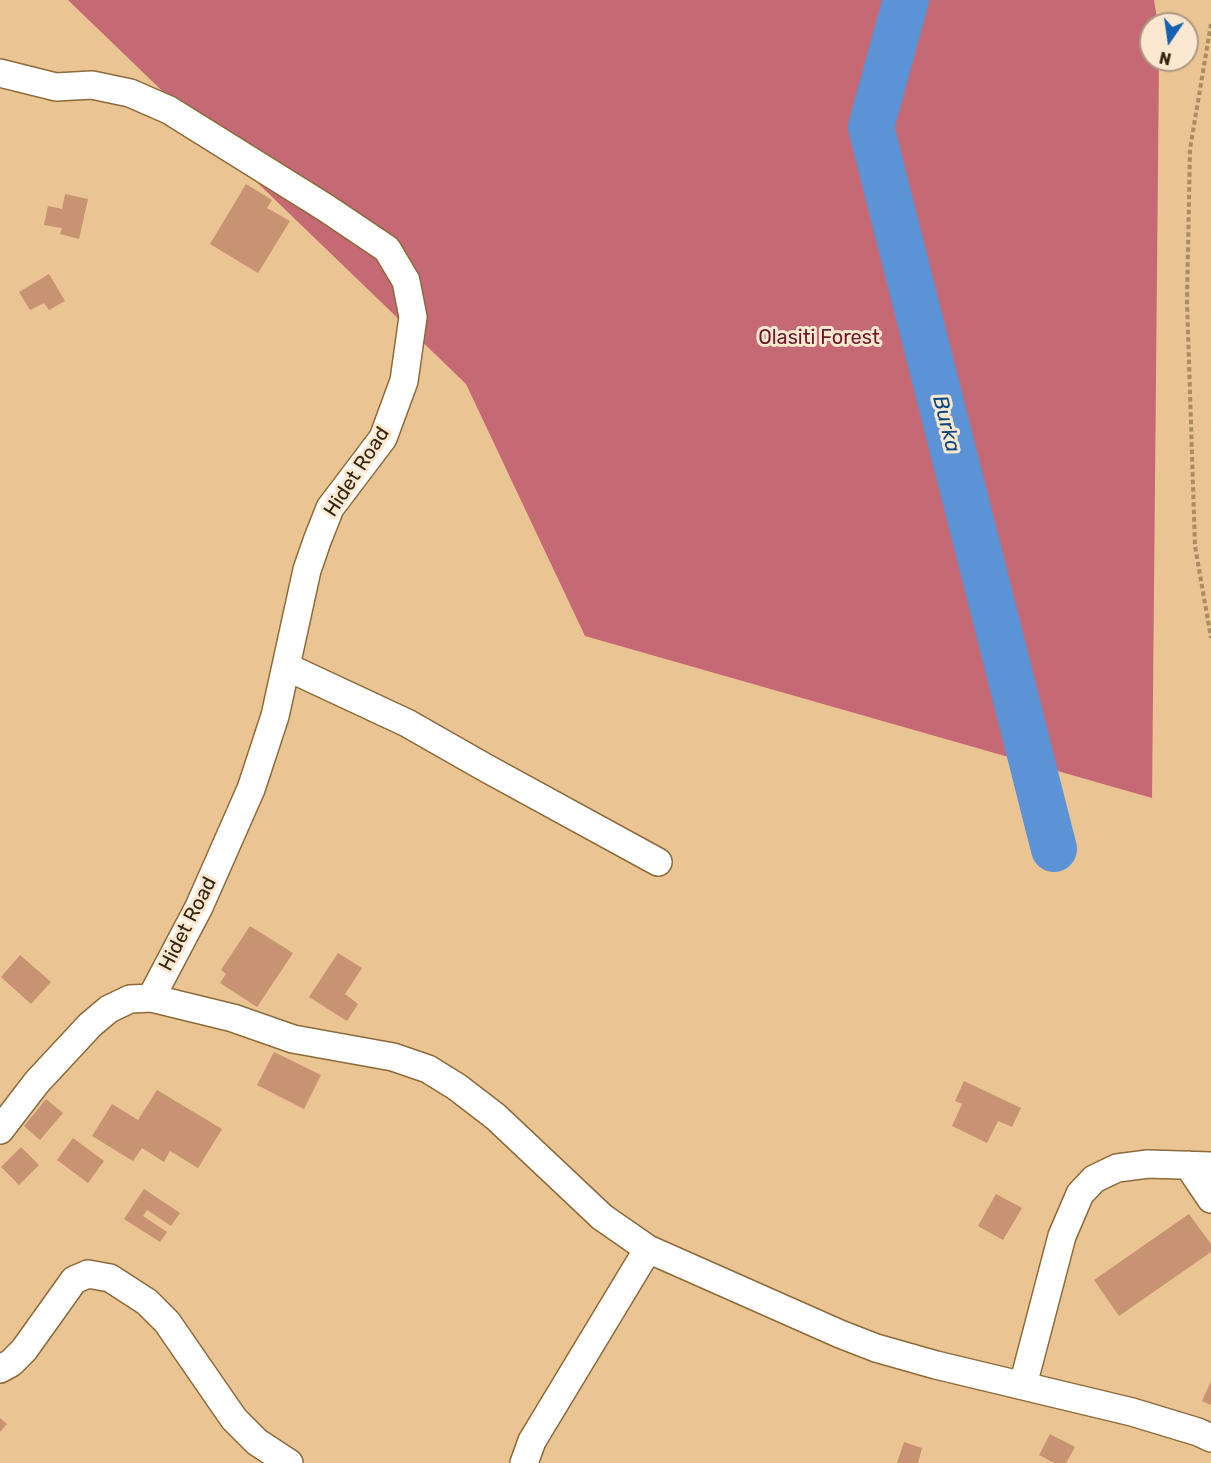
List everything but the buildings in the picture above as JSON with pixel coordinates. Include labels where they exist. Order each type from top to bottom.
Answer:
[{"type":"street","name":"Hidet Road","points":[[0,74],[56,87],[92,85],[130,93],[170,110],[387,249],[406,281],[413,317],[404,381],[383,438],[330,508],[316,541],[307,570],[275,716],[251,789],[199,907],[151,998]]},
{"type":"street","points":[[287,667],[407,723],[658,862]]},
{"type":"street","points":[[0,1130],[37,1082],[90,1025],[109,1009],[130,999],[151,998],[233,1018],[293,1039],[393,1057],[429,1069],[458,1087],[496,1117],[602,1217],[648,1249],[830,1330],[876,1348],[936,1365],[1132,1412],[1211,1438]]},
{"type":"street","points":[[1023,1385],[1062,1236],[1080,1194],[1094,1179],[1117,1168],[1148,1164],[1200,1166],[1211,1199]]},
{"type":"street","points":[[524,1463],[532,1441],[648,1249]]},
{"type":"street","points":[[0,1369],[11,1364],[24,1350],[74,1280],[88,1274],[110,1278],[147,1302],[167,1322],[234,1419],[257,1442],[289,1463]]},
{"type":"path","points":[[1211,24],[1190,149],[1188,301],[1195,546],[1211,638]]},
{"type":"green space","name":"Olasiti Forest","points":[[68,0],[1154,0],[1156,12],[1139,12],[1139,72],[1159,72],[1152,798],[585,636],[466,384]]},
{"type":"waterway","name":"Burka","points":[[906,0],[871,127],[1054,849]]}]
